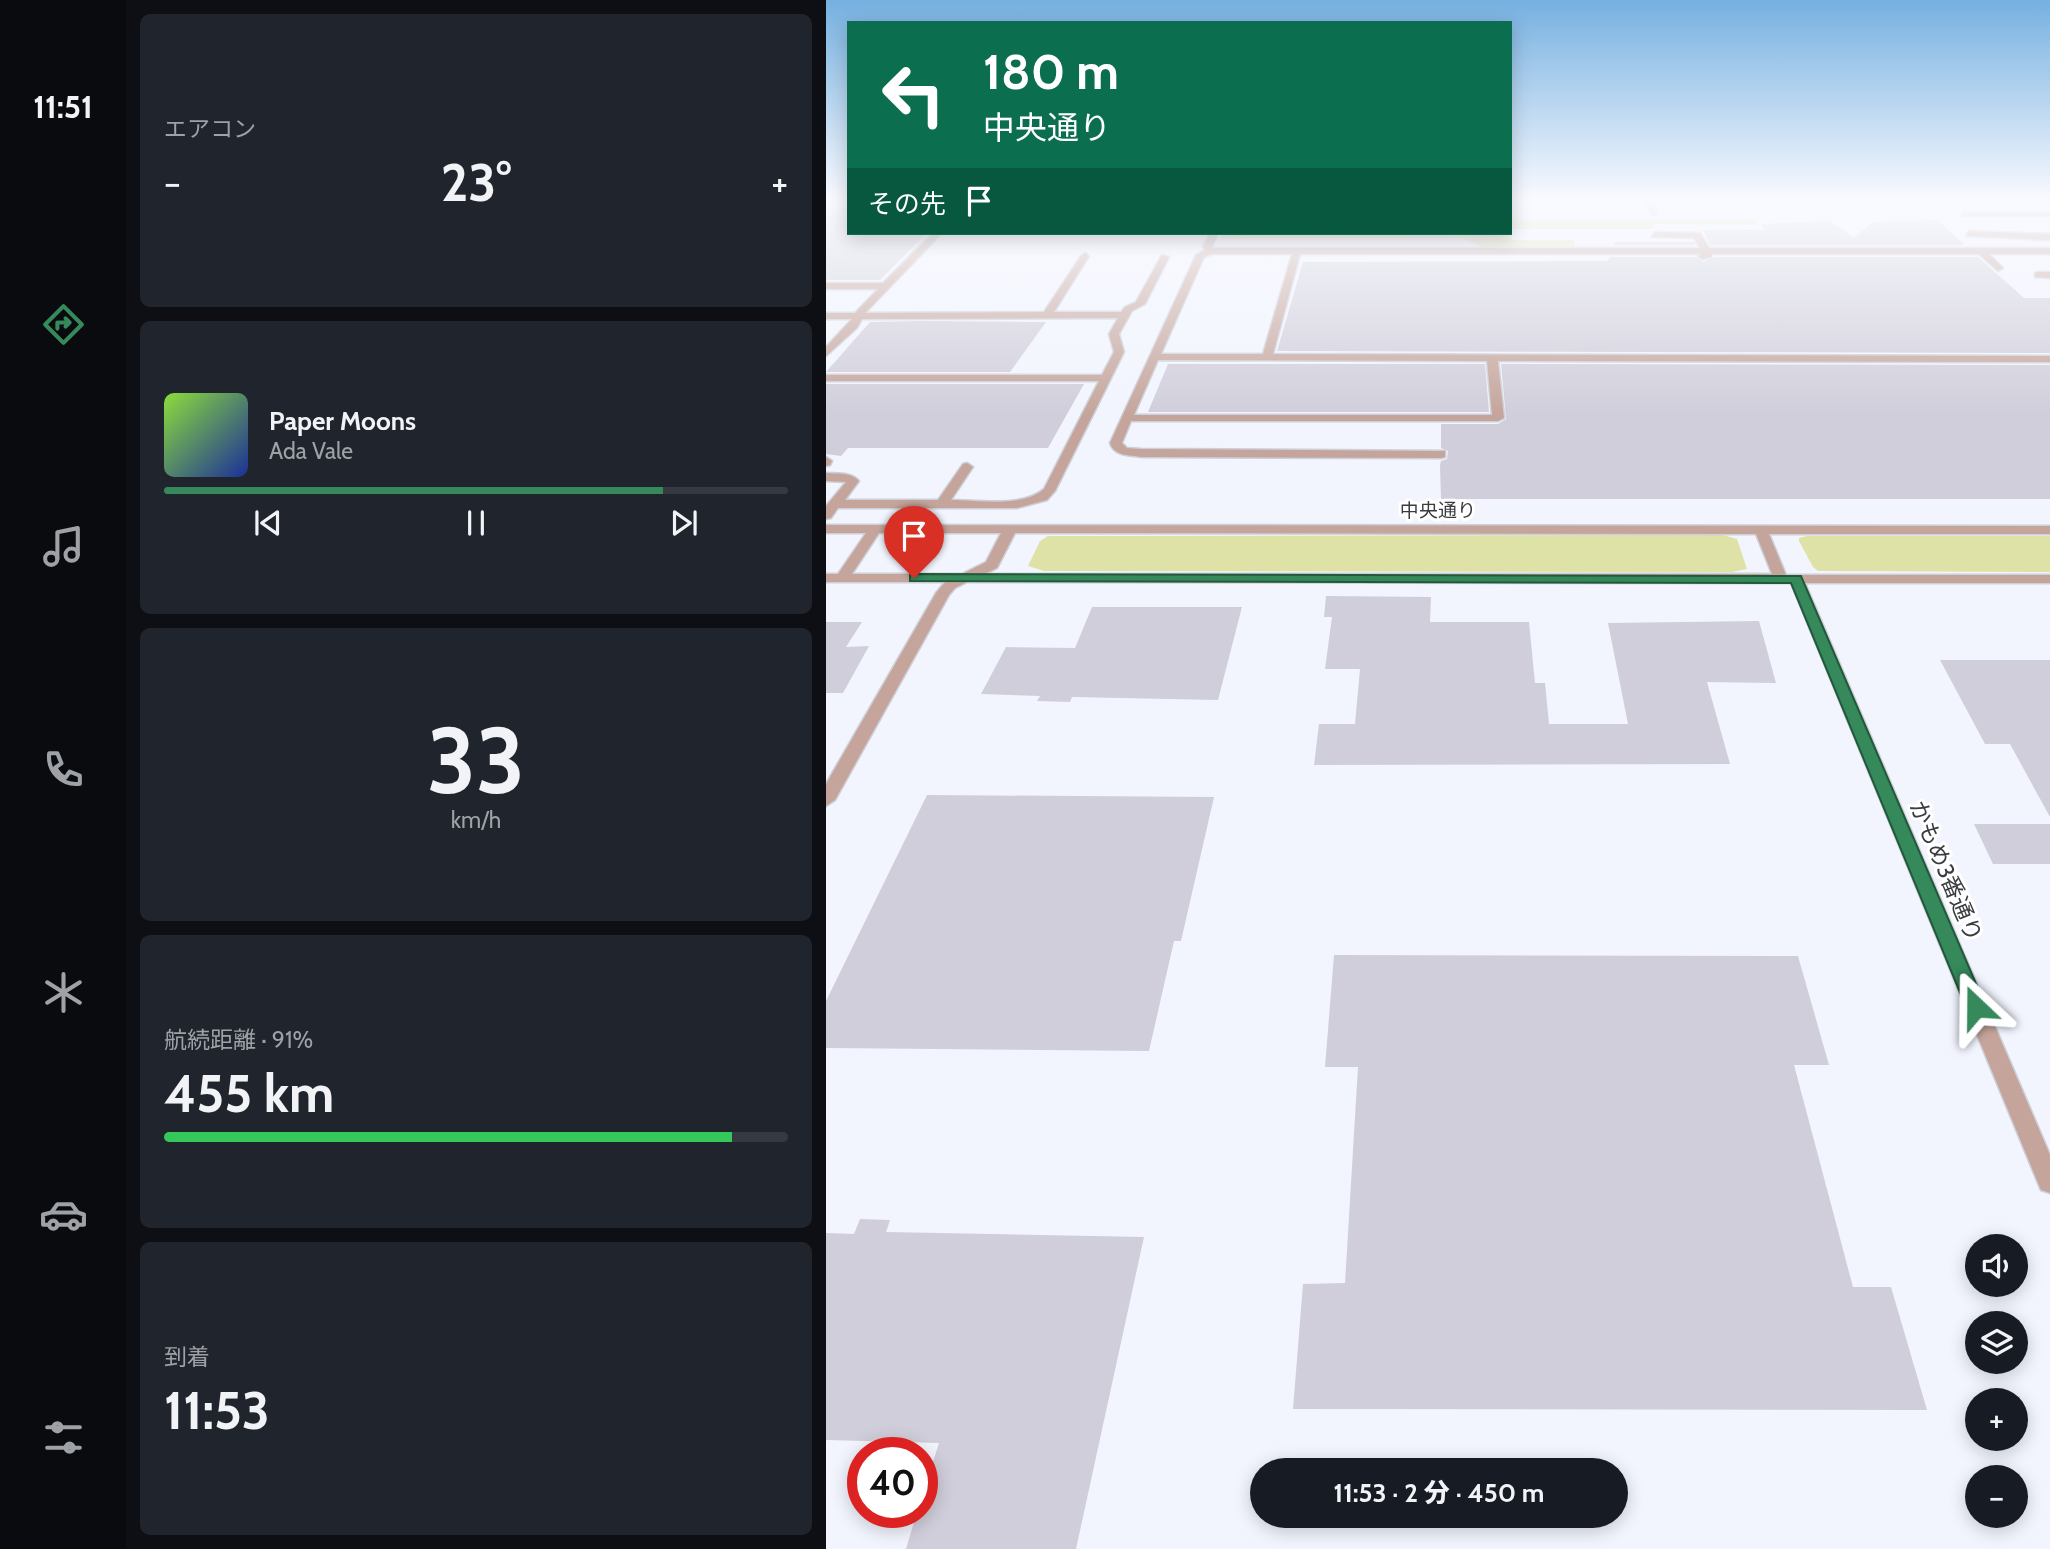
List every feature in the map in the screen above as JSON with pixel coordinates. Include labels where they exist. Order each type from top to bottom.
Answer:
[{"type":"street","points":[[826,353],[901,270]]},
{"type":"street","points":[[1047,316],[1076,270]]},
{"type":"street","points":[[830,510],[942,504],[1017,504],[1042,497],[1049,491],[1119,352],[1114,338],[1128,309],[1140,304],[1158,270]]},
{"type":"street","points":[[1193,270],[1116,443],[1117,447],[1124,451],[1441,454]]},
{"type":"street","points":[[1267,358],[1291,270]]},
{"type":"street","points":[[2038,275],[2050,275]]},
{"type":"street","points":[[826,286],[886,286]]},
{"type":"street","points":[[826,316],[1125,316]]},
{"type":"street","points":[[1154,358],[2050,359]]},
{"type":"street","points":[[1127,418],[1498,418],[1492,358]]},
{"type":"street","points":[[826,378],[1106,378]]},
{"type":"street","points":[[942,504],[967,467]]},
{"type":"street","points":[[826,477],[849,478],[853,481],[830,510]]},
{"type":"street","name":"中央通り","points":[[826,529],[2050,530]]},
{"type":"street","points":[[842,578],[875,529]]},
{"type":"street","points":[[826,800],[943,593],[962,578],[992,565],[1010,529]]},
{"type":"street","name":"かもめ3番通り","points":[[1761,530],[1788,579],[2050,1182]]},
{"type":"street","points":[[826,578],[2050,579]]},
{"type":"green space","points":[[1723,535],[1737,539],[1747,569],[1732,572],[1044,571],[1028,566],[1040,541],[1048,536]]},
{"type":"green space","points":[[2050,536],[2050,572],[1818,571],[1799,541],[1799,538]]},
{"type":"building","points":[[826,270],[890,270],[880,280],[826,280]]},
{"type":"building","points":[[1301,270],[1993,270],[2024,298],[2050,298],[2050,353],[1277,351]]},
{"type":"building","points":[[870,322],[1046,322],[1010,372],[826,372]]},
{"type":"building","points":[[1168,364],[1485,364],[1489,412],[1148,412]]},
{"type":"building","points":[[1501,364],[2050,365],[2050,499],[1441,499],[1440,465],[1441,461],[1447,459],[1448,451],[1441,448],[1441,424],[1498,424],[1506,419]]},
{"type":"building","points":[[826,384],[1084,384],[1048,448],[848,448],[841,456],[826,454]]},
{"type":"building","points":[[1326,596],[1431,597],[1430,622],[1529,622],[1535,683],[1545,683],[1549,724],[1628,724],[1608,623],[1759,621],[1776,683],[1707,682],[1730,764],[1314,765],[1319,724],[1355,724],[1360,669],[1325,669],[1332,617],[1324,617]]},
{"type":"building","points":[[1092,607],[1242,607],[1218,700],[1072,697],[1070,702],[1037,701],[1040,696],[981,694],[1006,647],[1075,648]]},
{"type":"building","points":[[826,622],[862,622],[846,647],[869,646],[843,693],[826,693]]},
{"type":"building","points":[[1940,660],[2050,660],[2050,817],[2010,744],[1985,744]]},
{"type":"building","points":[[927,795],[1214,797],[1181,941],[1174,941],[1149,1051],[826,1048],[826,1001]]},
{"type":"building","points":[[1974,824],[2050,824],[2050,864],[1993,864]]},
{"type":"building","points":[[1334,955],[1798,956],[1829,1065],[1794,1065],[1853,1287],[1891,1287],[1927,1410],[1293,1409],[1303,1284],[1345,1283],[1358,1067],[1325,1067]]},
{"type":"building","points":[[860,1219],[890,1220],[886,1232],[1144,1237],[1076,1549],[906,1549],[912,1528],[938,1528],[938,1437],[847,1437],[847,1441],[826,1440],[826,1233],[854,1234]]},
{"type":"route","points":[[914,578],[1796,579],[1976,1007]]}]
